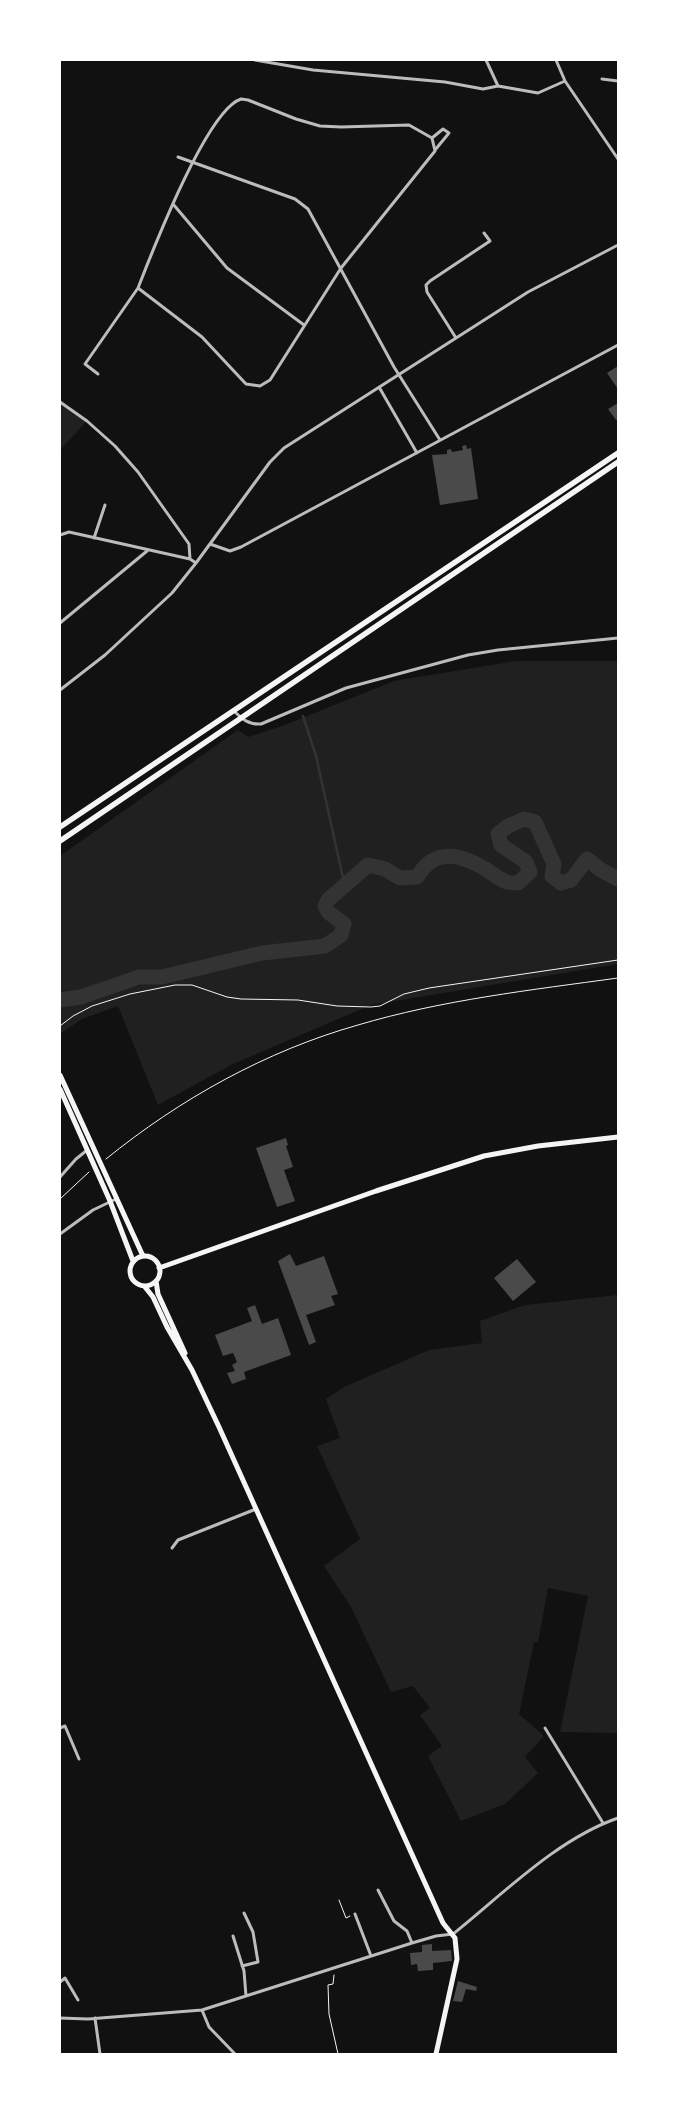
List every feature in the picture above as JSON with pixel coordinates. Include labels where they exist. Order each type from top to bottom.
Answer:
[{"type":"main road","points":[[60,826],[618,453]]},
{"type":"main road","points":[[60,841],[618,462]]},
{"type":"main road","points":[[60,1075],[143,1256]]},
{"type":"main road","points":[[60,1089],[110,1202],[133,1261]]},
{"type":"main road","points":[[160,1268],[376,1191],[484,1156],[538,1146],[618,1137]]},
{"type":"main road","points":[[145,1287],[156,1281],[160,1268],[155,1260],[143,1256],[133,1261],[130,1266],[130,1276],[136,1284],[145,1287],[154,1297],[167,1327],[192,1370]]},
{"type":"main road","points":[[156,1281],[158,1294],[443,1923],[453,1934],[457,1959],[436,2054]]},
{"type":"street","points":[[255,60],[313,70],[445,82],[483,89],[498,86],[538,93],[565,81]]},
{"type":"street","points":[[486,60],[498,86]]},
{"type":"street","points":[[556,60],[565,81],[618,159]]},
{"type":"street","points":[[602,79],[618,81]]},
{"type":"street","points":[[98,374],[85,364],[138,288],[191,162],[229,106],[241,99],[248,100],[296,119],[320,126],[409,125],[432,138],[435,151]]},
{"type":"street","points":[[138,288],[209,343],[241,380],[252,387],[260,386],[270,380],[341,268],[449,134],[443,129],[432,138]]},
{"type":"street","points":[[178,157],[295,199],[302,204],[314,217],[399,374],[440,440]]},
{"type":"street","points":[[173,204],[227,268],[304,325]]},
{"type":"street","points":[[456,338],[427,292],[426,285],[490,241],[484,233]]},
{"type":"street","points":[[60,690],[105,655],[172,593],[270,462],[284,448],[528,292],[618,245]]},
{"type":"street","points":[[210,544],[230,551],[241,547],[618,345]]},
{"type":"street","points":[[380,387],[417,452]]},
{"type":"street","points":[[60,402],[87,420],[115,446],[138,472],[189,544],[190,559]]},
{"type":"street","points":[[94,538],[105,505]]},
{"type":"street","points":[[60,535],[69,532],[190,559],[196,563]]},
{"type":"street","points":[[60,623],[148,550]]},
{"type":"street","points":[[234,711],[253,725],[261,724],[346,688],[468,655],[498,650],[618,638]]},
{"type":"street","points":[[60,1177],[86,1151]]},
{"type":"street","points":[[60,1234],[93,1210],[116,1199]]},
{"type":"street","points":[[172,1548],[178,1540],[256,1509]]},
{"type":"street","points":[[60,1728],[65,1726],[79,1759]]},
{"type":"street","points":[[545,1728],[603,1823]]},
{"type":"street","points":[[60,2018],[95,2018],[202,2010],[412,1942],[453,1934],[548,1856],[603,1823],[618,1818]]},
{"type":"street","points":[[378,1890],[394,1921],[407,1931],[412,1942]]},
{"type":"street","points":[[242,1966],[258,1962],[253,1932],[244,1913]]},
{"type":"street","points":[[355,1914],[371,1956]]},
{"type":"street","points":[[233,1936],[242,1966],[246,1996]]},
{"type":"street","points":[[60,1982],[65,1978],[78,2000]]},
{"type":"street","points":[[202,2010],[209,2027],[235,2054]]},
{"type":"street","points":[[95,2018],[100,2054]]},
{"type":"path","points":[[60,1026],[73,1016],[92,1006],[130,994],[175,985],[192,985],[227,997],[242,999],[298,1000],[337,1006],[371,1007],[380,1006],[404,994],[429,988],[618,960]]},
{"type":"path","points":[[108,1157],[156,1122],[201,1093],[247,1068],[307,1042],[358,1024],[424,1008],[618,978]]},
{"type":"path","points":[[60,1199],[85,1176]]},
{"type":"path","points":[[339,1900],[346,1918],[355,1914]]},
{"type":"path","points":[[335,1968],[333,1984],[328,1985],[329,2014],[338,2054]]},
{"type":"shaded area","points":[[60,402],[87,421],[60,450]]},
{"type":"shaded area","points":[[516,661],[618,661],[618,964],[371,1005],[233,1064],[158,1105],[118,1006],[82,1019],[60,1034],[60,856],[238,730],[248,737],[282,726],[394,681]]},
{"type":"shaded area","points":[[618,1295],[618,1733],[560,1732],[588,1596],[548,1588],[538,1642],[534,1642],[519,1714],[544,1736],[525,1757],[538,1773],[505,1804],[461,1821],[428,1756],[442,1746],[420,1715],[430,1708],[413,1686],[391,1692],[351,1607],[324,1566],[360,1539],[317,1446],[340,1438],[326,1399],[344,1387],[429,1350],[482,1343],[480,1321],[525,1305]]},
{"type":"building","points":[[618,366],[618,389],[607,373]]},
{"type":"building","points":[[618,403],[618,419],[616,420],[608,409]]},
{"type":"building","points":[[466,445],[467,449],[471,448],[478,499],[440,505],[432,455],[447,454],[447,450],[451,449],[452,452],[463,450],[462,446]]},
{"type":"building","points":[[286,1138],[288,1145],[286,1146],[293,1167],[284,1170],[295,1201],[277,1207],[256,1148]]},
{"type":"building","points":[[290,1254],[296,1266],[324,1256],[338,1294],[331,1296],[335,1305],[306,1315],[316,1342],[309,1345],[278,1261]]},
{"type":"building","points":[[517,1259],[536,1282],[513,1301],[494,1278]]},
{"type":"building","points":[[255,1305],[262,1324],[278,1318],[291,1355],[244,1372],[246,1379],[232,1384],[227,1373],[235,1371],[232,1365],[237,1362],[233,1353],[223,1356],[215,1335],[252,1321],[247,1308]]},
{"type":"building","points":[[432,1944],[432,1951],[451,1950],[452,1961],[433,1963],[433,1970],[418,1971],[417,1964],[411,1965],[410,1953],[422,1952],[422,1945]]},
{"type":"building","points":[[458,1981],[477,1987],[476,1991],[466,1989],[462,2002],[453,2001]]},
{"type":"waterway","points":[[303,716],[316,756],[343,878],[346,883]]},
{"type":"waterway","points":[[60,1000],[81,997],[139,977],[162,977],[262,953],[325,946],[341,935],[344,924],[328,912],[325,906],[328,900],[368,865],[385,869],[400,878],[417,877],[424,867],[440,857],[458,857],[477,864],[504,881],[518,883],[530,872],[526,862],[501,845],[498,834],[508,826],[524,819],[535,822],[554,864],[552,876],[561,883],[571,880],[587,859],[601,870],[618,879]]}]
